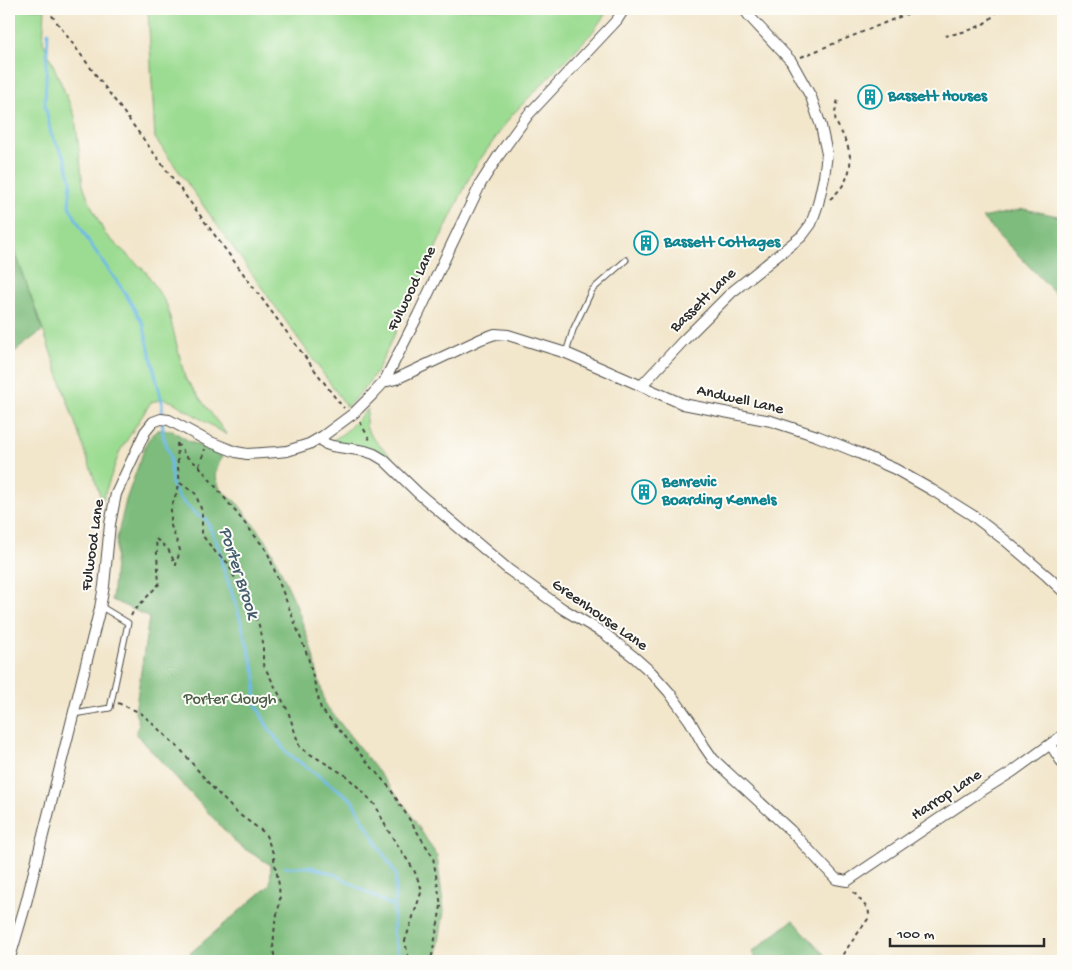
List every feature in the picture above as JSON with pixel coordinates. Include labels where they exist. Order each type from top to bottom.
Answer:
[{"type":"street","name":"Fulwood Lane","points":[[9,961],[26,903],[100,606],[104,586],[110,524],[116,494],[144,432],[153,422],[161,419],[169,420],[208,441],[236,452],[247,454],[287,451],[309,444],[320,438],[354,412],[384,382],[481,183],[499,155],[528,115],[617,20],[624,9]]},
{"type":"street","name":"Bassett Lane","points":[[642,385],[732,292],[802,236],[811,224],[818,204],[827,154],[821,126],[811,97],[791,61],[744,9]]},
{"type":"street","name":"Andwell Lane","points":[[384,382],[396,379],[481,339],[495,334],[508,335],[566,354],[683,404],[770,422],[817,436],[895,468],[972,515],[1006,541],[1063,591]]},
{"type":"street","name":"Greenhouse Lane","points":[[320,438],[326,444],[365,451],[384,460],[418,493],[509,570],[563,609],[605,634],[634,657],[669,692],[690,721],[713,759],[791,831],[836,879],[847,881]]},
{"type":"street","name":"Harrop Lane","points":[[847,881],[1012,772],[1063,735]]},
{"type":"street","points":[[1050,745],[1063,764]]},
{"type":"lane","points":[[566,354],[573,330],[592,290],[626,260]]},
{"type":"lane","points":[[73,714],[110,708],[112,700],[128,623],[100,606]]},
{"type":"path","points":[[47,9],[337,400],[345,408],[354,412],[371,443]]},
{"type":"path","points":[[945,36],[984,24],[994,15],[997,9]]},
{"type":"path","points":[[791,61],[909,12]]},
{"type":"path","points":[[818,204],[825,202],[838,192],[845,182],[849,171],[850,153],[835,115],[838,99]]},
{"type":"path","points":[[199,466],[208,441]]},
{"type":"path","points":[[128,623],[133,612],[159,584],[156,539],[168,549],[176,565],[180,550],[171,526],[171,508],[180,483],[177,443],[187,457],[199,466],[267,551],[308,657],[321,709],[389,787],[434,857],[441,906],[431,961]]},
{"type":"path","points":[[180,483],[196,493],[202,511],[202,535],[216,553],[228,563],[259,625],[263,648],[263,664],[288,710],[300,748],[345,775],[362,790],[376,806],[386,829],[414,870],[422,890],[405,941],[409,961]]},
{"type":"path","points":[[112,700],[141,713],[181,750],[237,813],[266,833],[273,853],[280,885],[280,902],[273,948],[275,961]]},
{"type":"path","points":[[838,961],[868,919],[869,913],[868,909],[849,888],[847,881]]},
{"type":"green space","points":[[9,9],[45,9],[43,41],[75,116],[83,185],[91,205],[105,234],[146,272],[167,305],[185,378],[227,435],[173,402],[164,399],[151,402],[120,451],[102,501],[9,235]]},
{"type":"green space","points":[[148,9],[609,9],[591,34],[511,116],[474,168],[377,371],[347,407],[155,138]]},
{"type":"green space","points":[[1024,209],[1063,217],[1063,306],[1059,297],[982,218]]},
{"type":"green space","points":[[9,235],[43,330],[9,356]]},
{"type":"green space","points":[[368,409],[366,422],[369,433],[394,459],[332,441],[345,432]]},
{"type":"green space","name":"Porter Clough","points":[[157,430],[171,430],[189,441],[222,456],[215,474],[220,489],[238,504],[268,543],[296,604],[311,648],[325,704],[406,807],[437,856],[444,911],[436,961],[181,961],[270,885],[271,865],[238,845],[136,734],[139,724],[135,712],[149,617],[112,600],[117,538],[126,500],[147,441]]},
{"type":"green space","points":[[793,920],[830,961],[757,961],[752,952]]},
{"type":"waterway","name":"Porter Brook","points":[[48,32],[45,104],[51,134],[65,158],[71,181],[69,206],[89,242],[125,293],[143,324],[162,402],[163,435],[170,456],[172,485],[180,499],[197,515],[206,519],[220,550],[222,564],[237,608],[256,676],[255,702],[267,726],[287,753],[351,799],[396,875],[393,933],[400,961]]},
{"type":"waterway","points":[[285,867],[310,867],[334,874],[394,907]]},
{"type":"place","name":"Bassett Houses","points":[[870,97]]},
{"type":"place","name":"Bassett Cottages","points":[[646,243]]},
{"type":"place","name":"Benrevic Boarding Kennels","points":[[644,492]]}]
